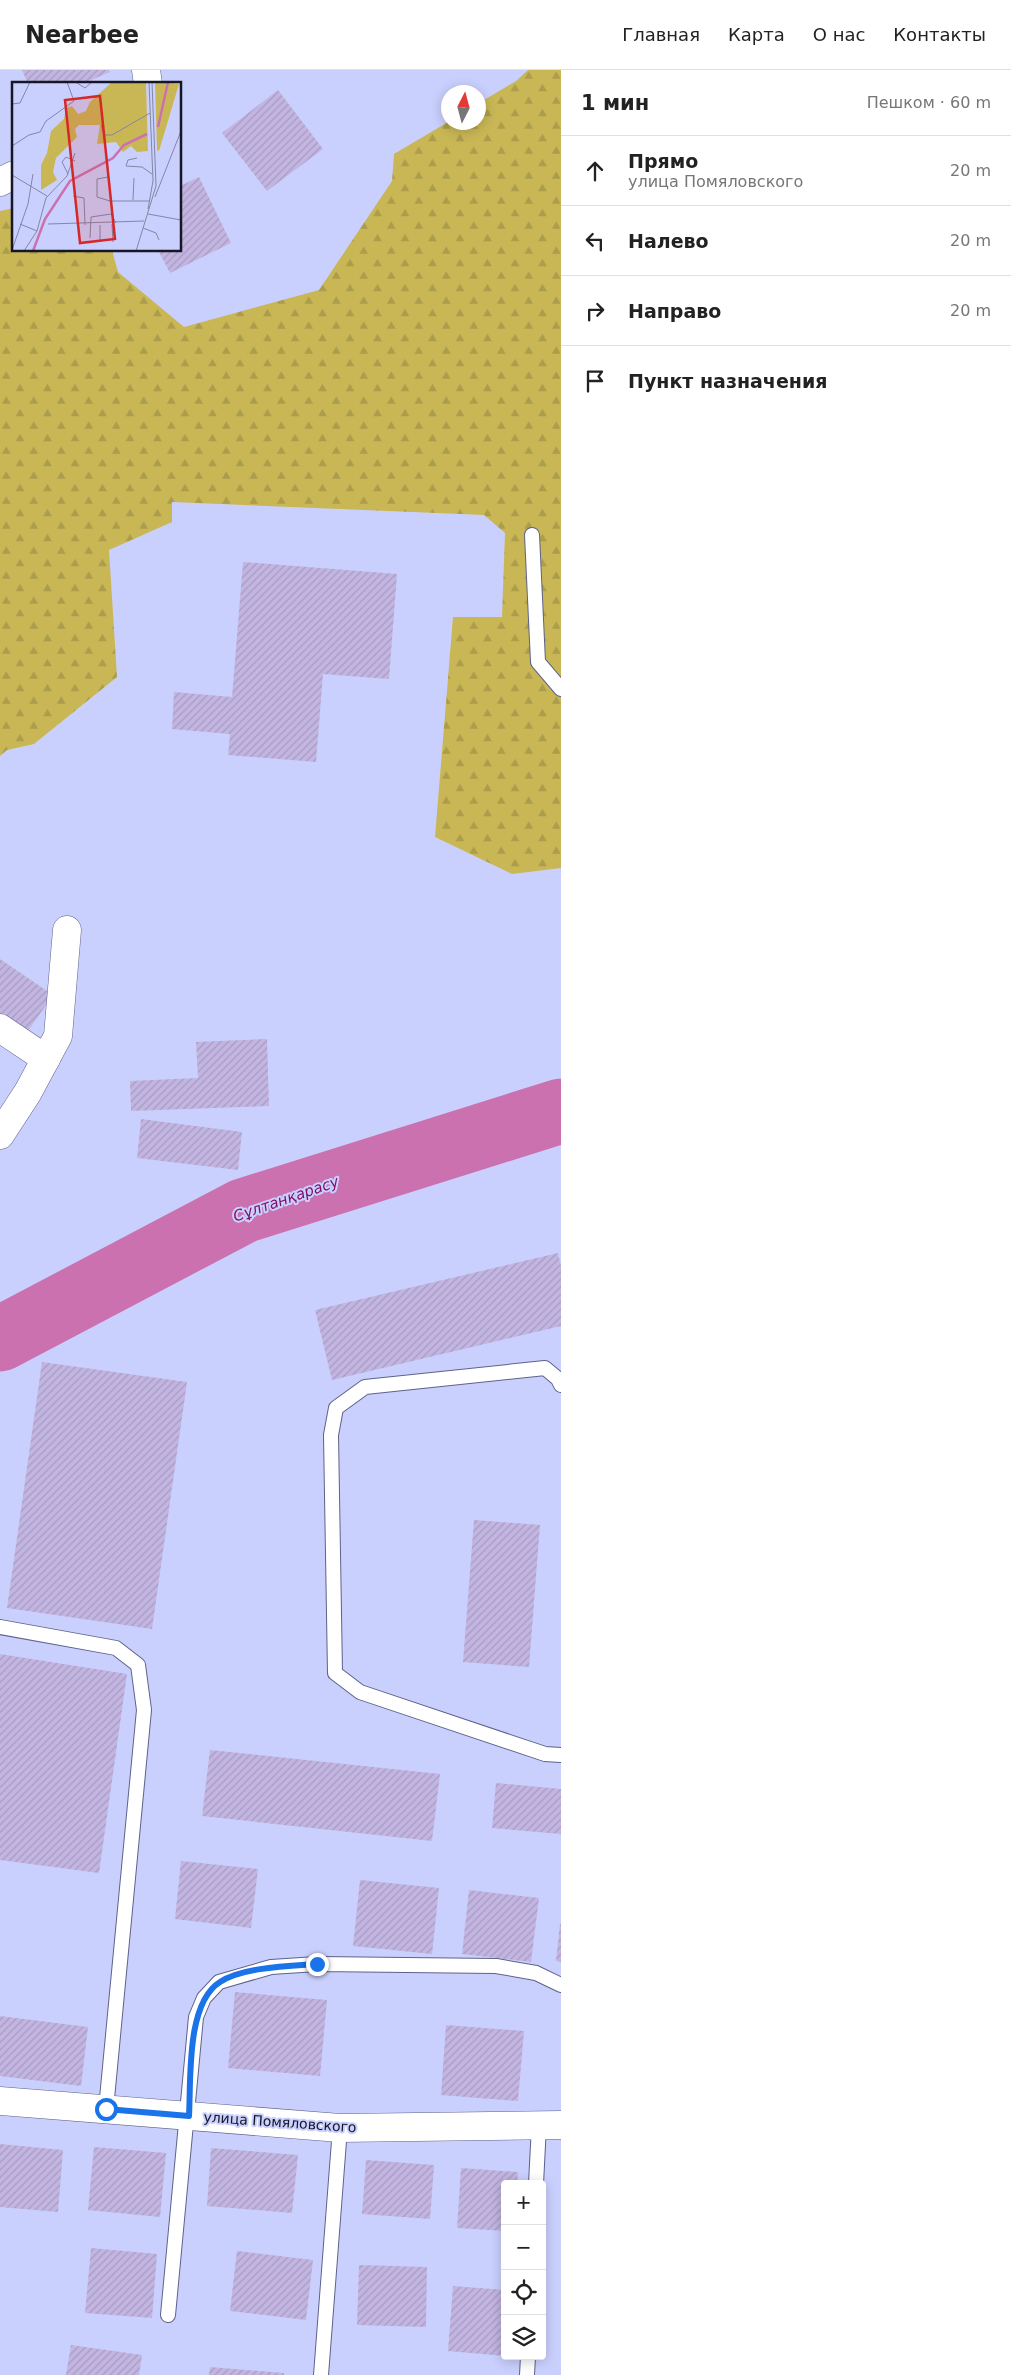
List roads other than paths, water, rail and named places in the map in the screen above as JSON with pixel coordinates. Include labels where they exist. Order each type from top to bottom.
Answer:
[{"type":"street","points":[[0,182],[12,176]]},
{"type":"street","points":[[0,1135],[28,1092],[58,1036],[66,930]]},
{"type":"street","points":[[0,1028],[46,1059]]},
{"type":"street","name":"улица Помяловского","points":[[0,2101],[340,2128],[550,2125]]},
{"type":"lane","points":[[532,535],[538,662],[561,689]]},
{"type":"lane","points":[[561,1385],[558,1378],[545,1368],[365,1387],[336,1408],[331,1435],[336,1672],[360,1692],[545,1754],[561,1755]]},
{"type":"lane","points":[[0,1627],[116,1648],[138,1665],[144,1710],[106,2109]]},
{"type":"lane","points":[[168,2315],[189,2116],[196,2017],[204,1998],[219,1982],[271,1967],[317,1964],[496,1966],[536,1973],[561,1985]]},
{"type":"lane","points":[[537,2180],[550,2125]]},
{"type":"lane","points":[[320,2375],[340,2128]]},
{"type":"lane","points":[[527,2375],[528,2360]]},
{"type":"waterway","name":"Сұлтанқарасу","points":[[0,1339],[243,1211],[561,1111]]}]
